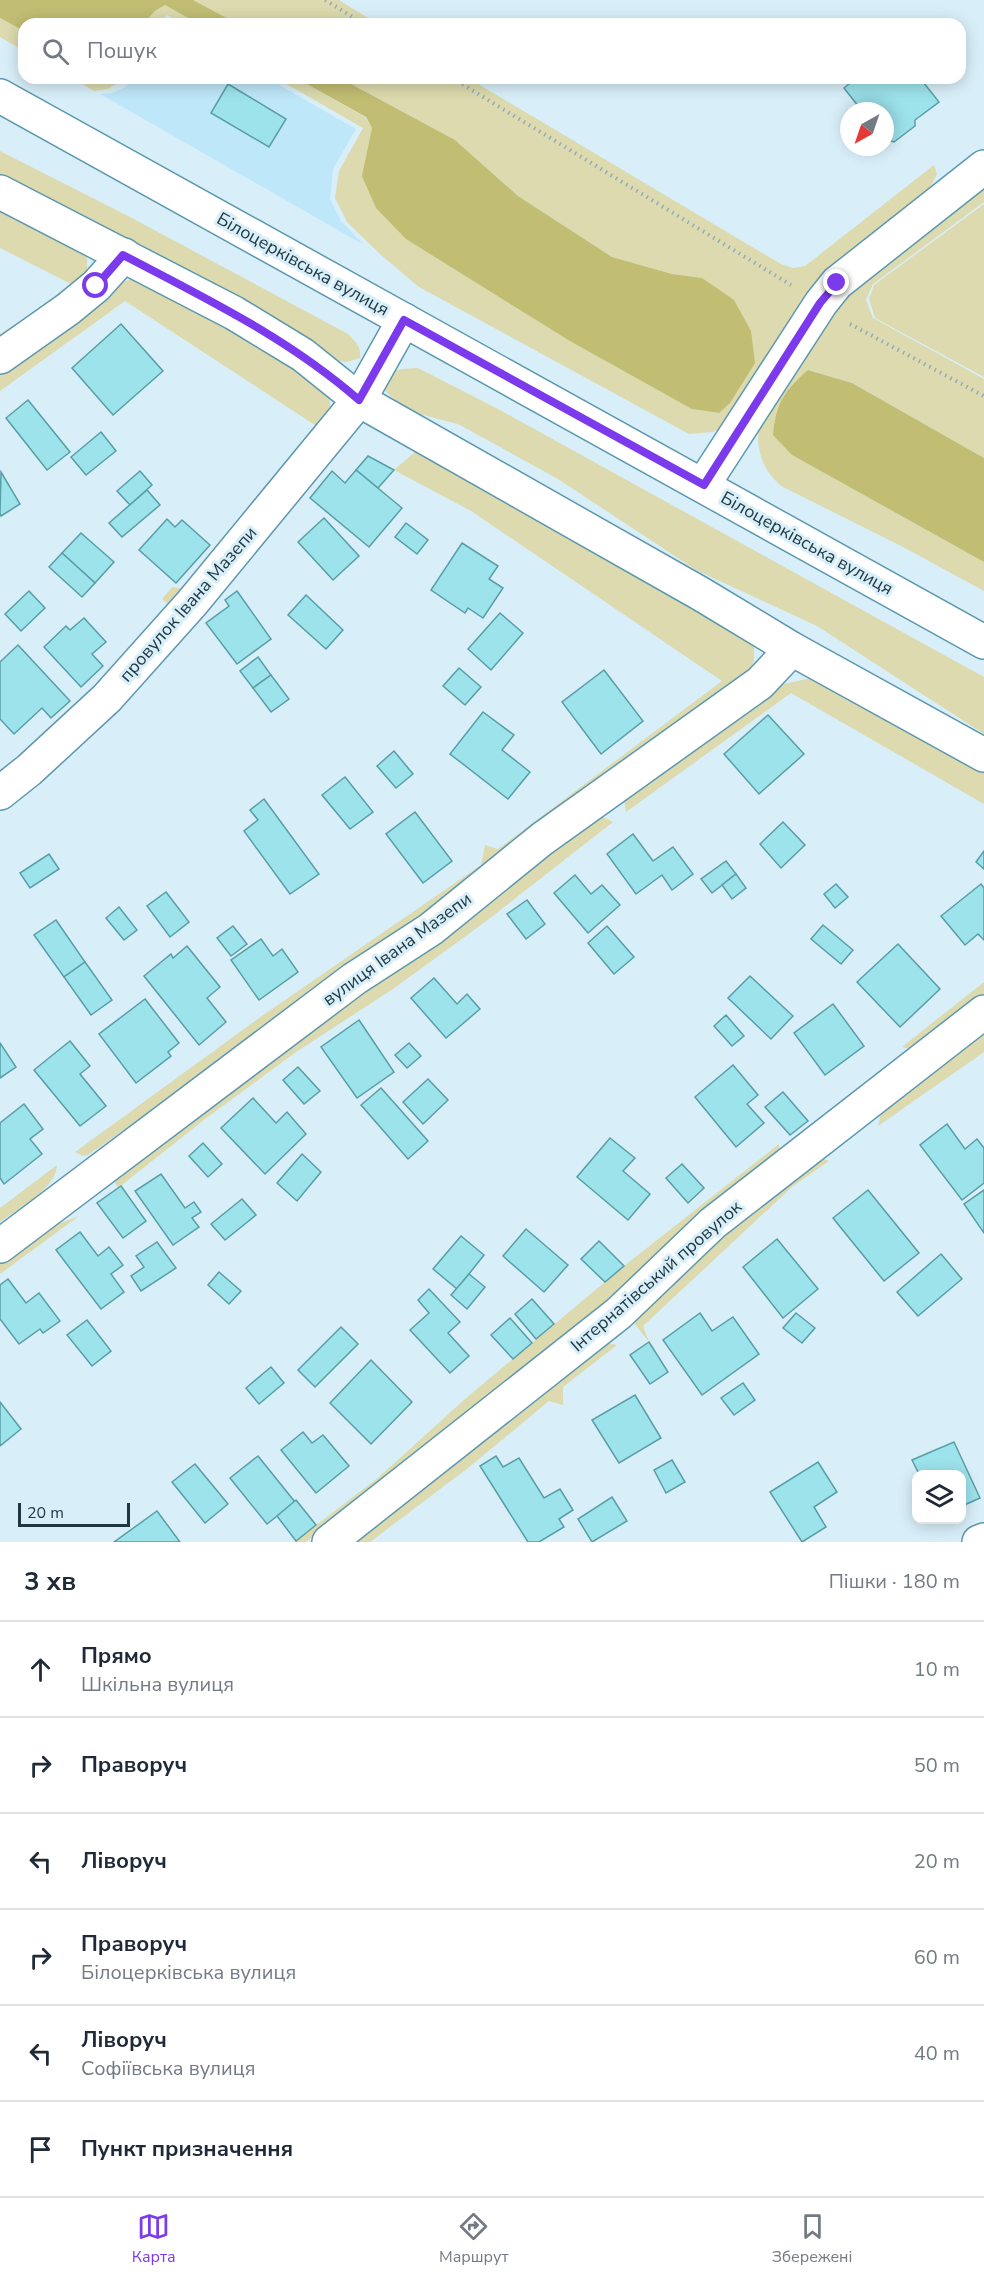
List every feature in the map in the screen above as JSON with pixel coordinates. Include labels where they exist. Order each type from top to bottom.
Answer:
[{"type":"street","name":"Білоцерківська вулиця","points":[[0,96],[984,642]]},
{"type":"street","points":[[704,485],[820,303],[837,283],[984,167]]},
{"type":"street","points":[[0,192],[234,313],[303,355],[359,400],[701,594],[792,649],[984,755]]},
{"type":"street","points":[[0,357],[68,309],[96,286],[123,255]]},
{"type":"street","name":"провулок Івана Мазепи","points":[[0,793],[37,763],[107,698],[192,603],[359,400],[404,320]]},
{"type":"street","name":"вулиця Івана Мазепи","points":[[0,1246],[354,979],[431,929],[542,839],[760,683],[792,649]]},
{"type":"street","name":"Інтернатівський провулок","points":[[329,1542],[619,1314],[713,1222],[984,1012]]},
{"type":"street","points":[[980,1542],[984,1540]]},
{"type":"path","points":[[324,0],[354,18]]},
{"type":"path","points":[[462,84],[820,303],[842,320],[984,396]]},
{"type":"shaded area","points":[[0,0],[193,0],[227,18],[188,18],[165,5],[149,18],[18,18],[18,28],[0,18]]},
{"type":"shaded area","points":[[193,0],[339,0],[368,18],[227,18]]},
{"type":"shaded area","points":[[165,5],[188,18],[172,18],[167,15],[165,18],[149,18]]},
{"type":"shaded area","points":[[0,18],[18,28],[18,48],[0,37]]},
{"type":"shaded area","points":[[82,84],[116,84],[108,89],[94,91]]},
{"type":"shaded area","points":[[128,84],[277,84],[356,129],[333,169],[330,199],[341,221],[364,245],[100,94],[112,93]]},
{"type":"shaded area","points":[[286,84],[307,84],[365,117],[372,128],[371,138],[692,409],[718,413],[730,403],[702,278],[672,274],[612,257],[518,196],[455,140],[351,84],[478,84],[781,264],[793,268],[805,266],[934,165],[937,174],[931,186],[728,423],[713,432],[689,434],[419,287],[381,255],[347,222],[335,198],[339,171],[363,128]]},
{"type":"shaded area","points":[[307,84],[351,84],[455,140],[518,196],[612,257],[672,274],[702,278],[734,300],[751,331],[755,363],[730,403],[719,413],[692,409],[570,341],[406,239],[376,208],[362,176],[372,128],[366,117]]},
{"type":"shaded area","points":[[0,151],[130,217],[348,334],[359,347],[360,358],[347,362],[332,360],[0,176]]},
{"type":"shaded area","points":[[984,182],[984,202],[873,284],[866,300],[873,318],[984,379],[984,458],[852,383],[809,370],[792,455],[984,562],[984,591],[903,547],[783,487],[765,467],[759,450],[758,432],[760,423],[840,295]]},
{"type":"shaded area","points":[[0,204],[82,247],[87,258],[87,280],[0,347],[0,334],[75,286],[0,248]]},
{"type":"shaded area","points":[[984,204],[984,377],[875,318],[869,299],[874,285]]},
{"type":"shaded area","points":[[134,278],[280,354],[329,395],[331,415],[186,589],[318,427],[125,301],[0,391],[0,369],[118,284]]},
{"type":"shaded area","points":[[418,368],[496,408],[984,677],[984,734],[817,626],[696,570],[558,479],[458,424],[419,414],[400,404],[384,390],[382,380],[387,373]]},
{"type":"shaded area","points":[[808,370],[852,383],[984,458],[984,562],[792,455],[773,435],[776,414],[783,398]]},
{"type":"shaded area","points":[[422,446],[754,644],[754,660],[748,677],[218,1064],[88,1155],[83,1156],[75,1152],[259,1018],[481,865],[485,845],[498,849],[722,681],[471,511],[394,470]]},
{"type":"shaded area","points":[[172,587],[186,589],[171,607],[162,599]]},
{"type":"shaded area","points":[[824,675],[984,760],[984,804],[791,693],[626,812],[624,799],[765,695],[784,684]]},
{"type":"shaded area","points":[[597,817],[613,822],[485,922],[393,989],[296,1052],[205,1119],[118,1188],[115,1178]]},
{"type":"shaded area","points":[[984,982],[984,996],[911,1049],[902,1047]]},
{"type":"shaded area","points":[[984,1028],[984,1052],[878,1126],[881,1113],[895,1097]]},
{"type":"shaded area","points":[[779,1144],[779,1149],[772,1157],[593,1315],[306,1542],[294,1542],[379,1477],[465,1399],[624,1266]]},
{"type":"shaded area","points":[[821,1158],[829,1161],[792,1187],[643,1326],[649,1342],[634,1323],[635,1311],[711,1241]]},
{"type":"shaded area","points":[[57,1165],[55,1174],[43,1190],[0,1222],[0,1208]]},
{"type":"shaded area","points":[[79,1216],[0,1274],[0,1258],[50,1227]]},
{"type":"shaded area","points":[[607,1343],[617,1345],[563,1387],[563,1405],[549,1401],[468,1468],[370,1542],[340,1542]]},
{"type":"building","points":[[228,84],[286,119],[269,147],[211,113]]},
{"type":"building","points":[[849,84],[925,84],[939,102],[915,120],[915,126],[894,142],[894,102],[855,102],[844,88]]},
{"type":"building","points":[[121,324],[163,371],[113,415],[72,368]]},
{"type":"building","points":[[28,400],[70,452],[47,470],[6,418]]},
{"type":"building","points":[[101,432],[116,451],[86,475],[71,457]]},
{"type":"building","points":[[368,456],[394,470],[378,488],[356,470]]},
{"type":"building","points":[[356,470],[402,508],[369,547],[310,498],[332,471],[345,483]]},
{"type":"building","points":[[140,471],[152,485],[130,505],[117,491]]},
{"type":"building","points":[[1,472],[20,504],[1,516],[0,513]]},
{"type":"building","points":[[147,490],[160,505],[122,537],[109,523]]},
{"type":"building","points":[[324,518],[359,556],[333,580],[298,542]]},
{"type":"building","points":[[167,519],[175,527],[182,520],[210,545],[176,583],[139,550]]},
{"type":"building","points":[[406,523],[428,540],[417,554],[395,537]]},
{"type":"building","points":[[81,533],[114,562],[95,583],[62,553]]},
{"type":"building","points":[[462,543],[498,566],[489,579],[503,588],[483,618],[468,608],[465,613],[431,590]]},
{"type":"building","points":[[62,553],[95,583],[82,597],[49,567]]},
{"type":"building","points":[[29,591],[45,608],[21,631],[5,614]]},
{"type":"building","points":[[237,591],[271,639],[237,664],[206,623],[229,606],[225,600]]},
{"type":"building","points":[[306,595],[343,630],[326,649],[288,615]]},
{"type":"building","points":[[500,613],[523,633],[491,670],[468,649]]},
{"type":"building","points":[[84,618],[106,642],[92,654],[103,666],[81,687],[44,647],[66,626],[70,630]]},
{"type":"building","points":[[18,645],[70,701],[51,718],[42,708],[14,734],[0,719],[0,662]]},
{"type":"building","points":[[258,657],[271,675],[253,688],[240,671]]},
{"type":"building","points":[[459,668],[481,687],[465,705],[443,686]]},
{"type":"building","points":[[604,670],[643,721],[601,754],[562,702]]},
{"type":"building","points":[[271,675],[289,699],[271,712],[253,688]]},
{"type":"building","points":[[483,712],[514,735],[502,750],[530,772],[508,799],[450,754]]},
{"type":"building","points":[[768,715],[804,754],[759,794],[724,754]]},
{"type":"building","points":[[394,751],[413,774],[396,788],[377,766]]},
{"type":"building","points":[[345,777],[373,812],[350,829],[322,795]]},
{"type":"building","points":[[264,799],[319,874],[290,894],[244,831],[258,820],[250,810]]},
{"type":"building","points":[[415,812],[452,861],[423,883],[386,834]]},
{"type":"building","points":[[783,822],[805,845],[781,868],[760,844]]},
{"type":"building","points":[[633,834],[653,861],[673,847],[693,874],[672,890],[662,875],[636,894],[607,854]]},
{"type":"building","points":[[984,851],[984,869],[976,862]]},
{"type":"building","points":[[49,854],[59,869],[30,888],[20,873]]},
{"type":"building","points":[[726,861],[736,874],[712,893],[701,879]]},
{"type":"building","points":[[736,874],[746,888],[732,899],[722,885]]},
{"type":"building","points":[[575,875],[591,894],[602,885],[620,905],[588,933],[554,893]]},
{"type":"building","points":[[836,884],[848,897],[835,908],[824,894]]},
{"type":"building","points":[[981,884],[984,888],[984,940],[978,934],[965,945],[941,916]]},
{"type":"building","points":[[166,892],[189,922],[170,937],[147,906]]},
{"type":"building","points":[[527,900],[545,924],[526,939],[507,914]]},
{"type":"building","points":[[119,907],[137,930],[124,940],[106,918]]},
{"type":"building","points":[[56,920],[85,962],[64,977],[34,935]]},
{"type":"building","points":[[823,925],[853,950],[841,964],[811,939]]},
{"type":"building","points":[[233,926],[247,944],[231,956],[217,938]]},
{"type":"building","points":[[607,926],[634,957],[614,974],[588,943]]},
{"type":"building","points":[[261,939],[273,956],[282,949],[298,972],[259,1000],[231,960]]},
{"type":"building","points":[[898,944],[940,989],[900,1027],[857,982]]},
{"type":"building","points":[[187,946],[220,987],[207,998],[226,1022],[199,1045],[144,976],[171,954],[173,958]]},
{"type":"building","points":[[85,962],[112,1000],[91,1015],[64,977]]},
{"type":"building","points":[[750,976],[793,1016],[771,1039],[728,998]]},
{"type":"building","points":[[434,978],[457,1004],[467,994],[480,1009],[446,1038],[411,998]]},
{"type":"building","points":[[145,999],[179,1043],[168,1052],[171,1056],[136,1083],[99,1034]]},
{"type":"building","points":[[833,1004],[864,1046],[825,1075],[794,1033]]},
{"type":"building","points":[[726,1015],[744,1036],[732,1046],[714,1026]]},
{"type":"building","points":[[359,1020],[394,1072],[357,1098],[321,1047]]},
{"type":"building","points":[[70,1041],[90,1066],[80,1074],[106,1106],[80,1126],[34,1070]]},
{"type":"building","points":[[0,1043],[16,1067],[0,1078]]},
{"type":"building","points":[[409,1043],[421,1056],[407,1068],[395,1055]]},
{"type":"building","points":[[733,1065],[758,1095],[747,1104],[764,1123],[736,1147],[695,1097]]},
{"type":"building","points":[[298,1067],[320,1091],[304,1104],[283,1080]]},
{"type":"building","points":[[428,1079],[448,1100],[423,1124],[403,1102]]},
{"type":"building","points":[[381,1088],[428,1141],[408,1159],[361,1105]]},
{"type":"building","points":[[783,1092],[808,1121],[790,1135],[765,1107]]},
{"type":"building","points":[[253,1098],[276,1123],[287,1112],[306,1134],[265,1174],[221,1128]]},
{"type":"building","points":[[24,1104],[43,1129],[30,1139],[42,1154],[4,1184],[0,1178],[0,1123]]},
{"type":"building","points":[[947,1124],[965,1149],[977,1139],[984,1148],[984,1183],[962,1200],[920,1145]]},
{"type":"building","points":[[610,1138],[635,1158],[623,1171],[650,1194],[628,1220],[577,1177]]},
{"type":"building","points":[[203,1143],[222,1164],[208,1177],[189,1156]]},
{"type":"building","points":[[302,1154],[321,1172],[297,1201],[277,1183]]},
{"type":"building","points":[[682,1164],[704,1188],[688,1203],[666,1178]]},
{"type":"building","points":[[161,1174],[185,1208],[194,1202],[201,1212],[192,1218],[199,1227],[173,1245],[135,1191]]},
{"type":"building","points":[[121,1186],[146,1221],[123,1238],[97,1203]]},
{"type":"building","points":[[868,1190],[919,1253],[884,1281],[833,1218]]},
{"type":"building","points":[[984,1190],[984,1233],[964,1204]]},
{"type":"building","points":[[242,1199],[256,1215],[225,1240],[211,1224]]},
{"type":"building","points":[[526,1229],[568,1265],[544,1292],[503,1256]]},
{"type":"building","points":[[80,1232],[98,1256],[109,1247],[123,1265],[111,1274],[124,1292],[101,1309],[56,1250]]},
{"type":"building","points":[[461,1236],[484,1255],[457,1289],[433,1269]]},
{"type":"building","points":[[777,1239],[818,1289],[783,1318],[743,1267]]},
{"type":"building","points":[[599,1241],[624,1266],[605,1282],[581,1259]]},
{"type":"building","points":[[157,1242],[176,1268],[141,1291],[131,1276],[144,1267],[136,1256]]},
{"type":"building","points":[[941,1254],[962,1279],[918,1316],[897,1292]]},
{"type":"building","points":[[219,1272],[241,1291],[229,1304],[208,1285]]},
{"type":"building","points":[[469,1274],[485,1287],[467,1309],[451,1295]]},
{"type":"building","points":[[8,1279],[26,1303],[39,1293],[60,1321],[43,1333],[40,1329],[19,1344],[0,1319],[0,1285]]},
{"type":"building","points":[[429,1289],[460,1322],[448,1333],[469,1356],[450,1373],[410,1330],[429,1313],[418,1300]]},
{"type":"building","points":[[532,1299],[554,1324],[536,1339],[515,1314]]},
{"type":"building","points":[[700,1313],[712,1331],[733,1317],[759,1354],[702,1395],[663,1340]]},
{"type":"building","points":[[796,1313],[815,1328],[802,1343],[783,1328]]},
{"type":"building","points":[[510,1318],[532,1343],[513,1359],[491,1335]]},
{"type":"building","points":[[87,1320],[111,1351],[92,1366],[67,1335]]},
{"type":"building","points":[[341,1327],[358,1344],[315,1387],[298,1370]]},
{"type":"building","points":[[649,1342],[668,1372],[650,1384],[630,1355]]},
{"type":"building","points":[[371,1360],[412,1402],[371,1444],[330,1403]]},
{"type":"building","points":[[271,1367],[284,1383],[259,1404],[246,1388]]},
{"type":"building","points":[[743,1383],[755,1400],[734,1415],[721,1398]]},
{"type":"building","points":[[635,1395],[661,1438],[619,1463],[592,1420]]},
{"type":"building","points":[[0,1402],[21,1429],[0,1446]]},
{"type":"building","points":[[303,1432],[312,1443],[323,1435],[349,1466],[316,1493],[281,1450]]},
{"type":"building","points":[[954,1442],[980,1498],[966,1504],[966,1470],[917,1470],[912,1460]]},
{"type":"building","points":[[258,1456],[295,1502],[267,1524],[230,1478]]},
{"type":"building","points":[[496,1456],[503,1467],[519,1458],[544,1498],[560,1489],[573,1510],[559,1519],[564,1527],[539,1542],[528,1542],[480,1466]]},
{"type":"building","points":[[672,1460],[685,1482],[666,1493],[654,1470]]},
{"type":"building","points":[[818,1462],[837,1492],[814,1507],[826,1527],[802,1542],[770,1492]]},
{"type":"building","points":[[195,1464],[228,1504],[205,1523],[172,1482]]},
{"type":"building","points":[[612,1497],[627,1521],[592,1542],[578,1519]]},
{"type":"building","points":[[296,1500],[316,1525],[296,1541],[277,1516]]},
{"type":"building","points":[[157,1511],[180,1542],[114,1542]]},
{"type":"route","points":[[96,286],[123,255],[234,313],[303,355],[359,400],[404,320],[704,485],[820,303],[837,283]]}]
